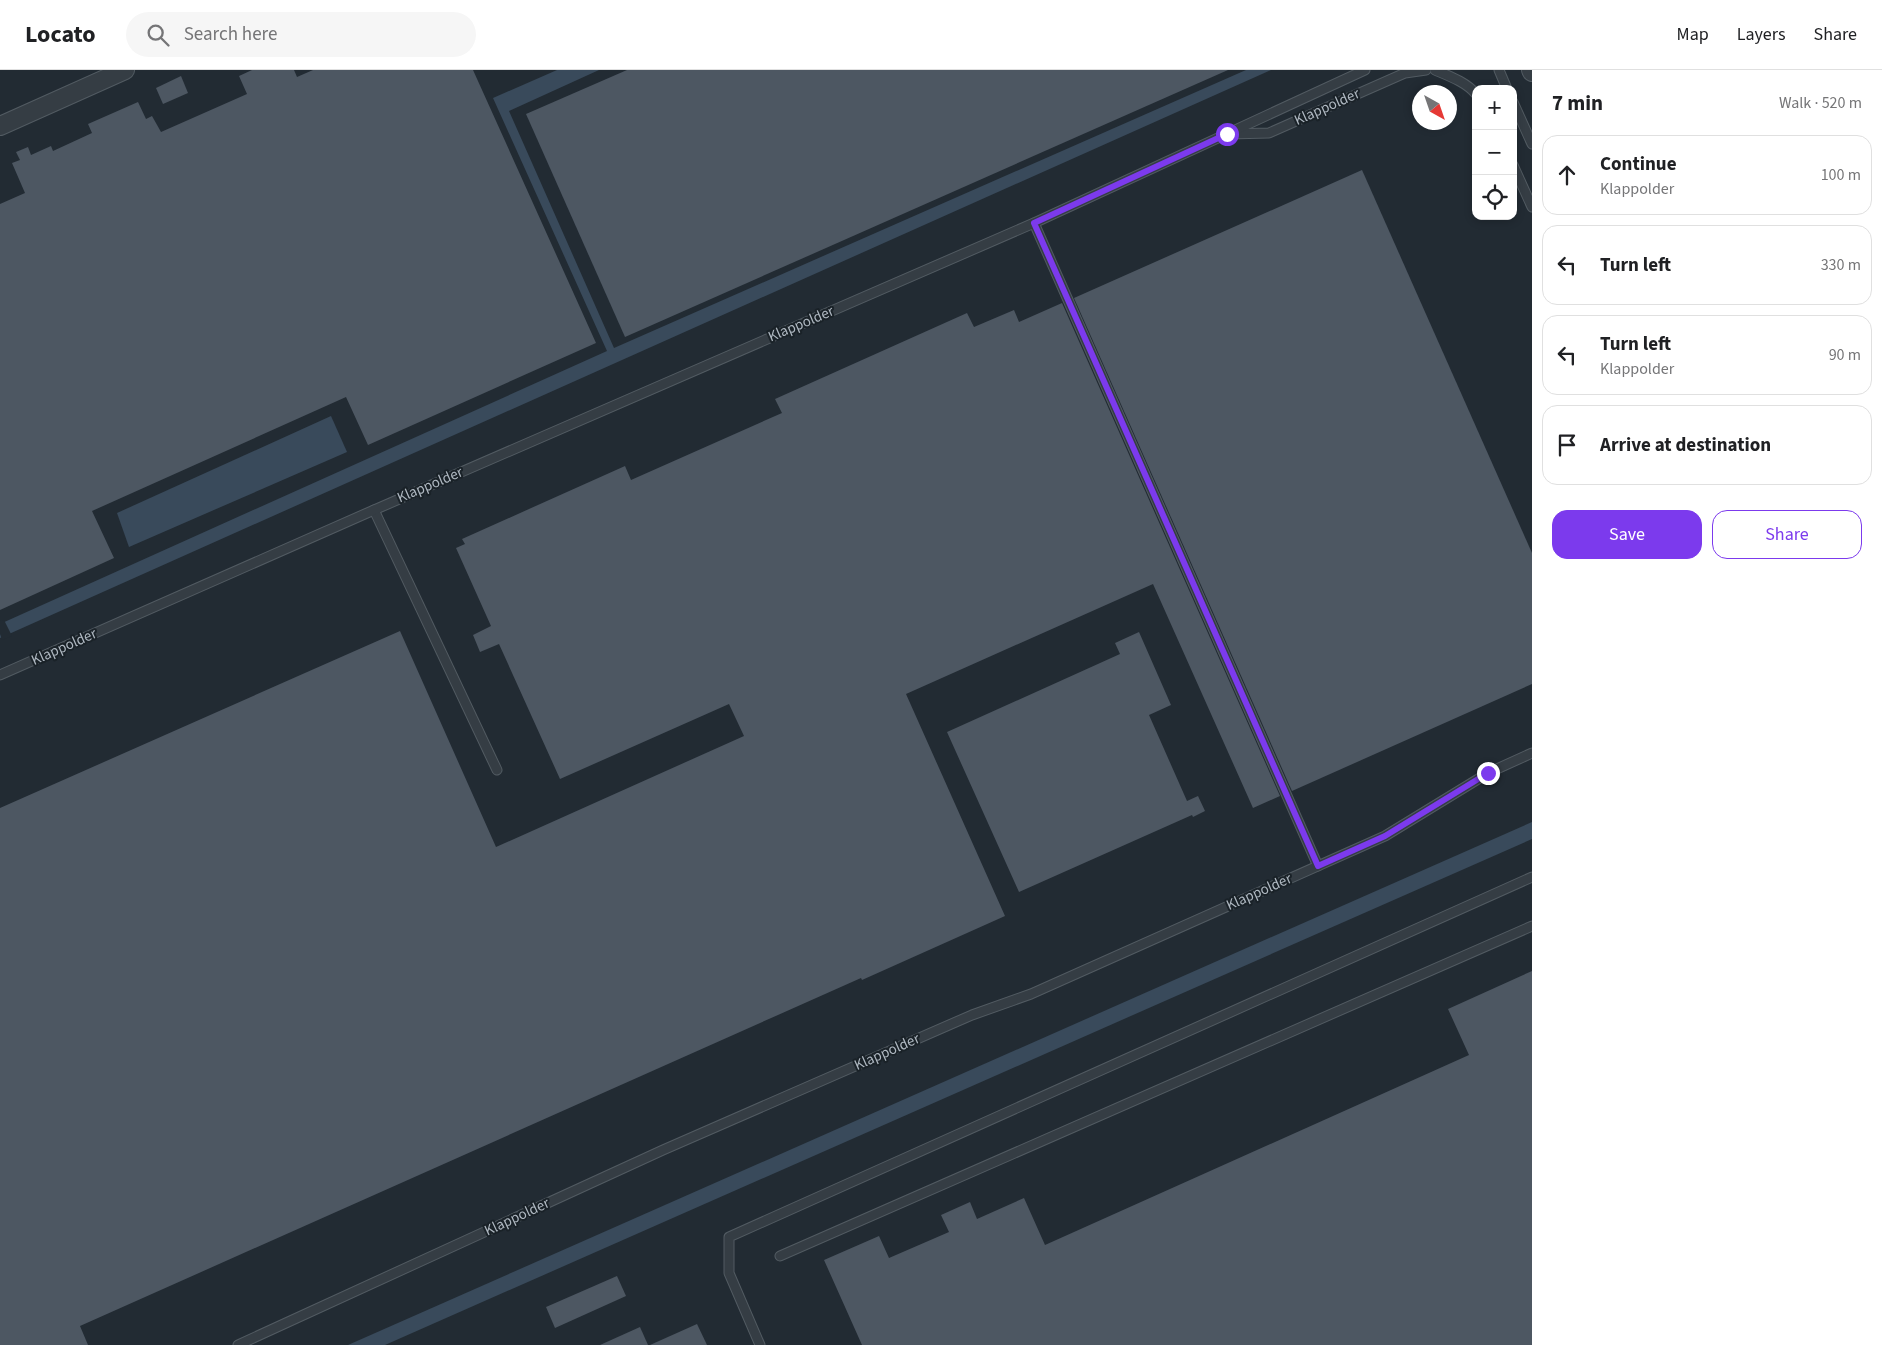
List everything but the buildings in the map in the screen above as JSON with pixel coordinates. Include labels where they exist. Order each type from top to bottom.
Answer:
[{"type":"street","points":[[0,126],[125,70]]},
{"type":"lane","name":"Klappolder","points":[[0,675],[1034,223],[1365,70]]},
{"type":"lane","name":"Klappolder","points":[[1227,134],[1269,134],[1405,73],[1426,70]]},
{"type":"lane","points":[[1435,70],[1472,90]]},
{"type":"lane","points":[[1499,70],[1505,85]]},
{"type":"lane","points":[[1517,111],[1532,144]]},
{"type":"lane","points":[[1517,174],[1532,206]]},
{"type":"lane","points":[[1034,223],[1318,866]]},
{"type":"lane","points":[[374,510],[497,770]]},
{"type":"lane","name":"Klappolder","points":[[238,1345],[663,1150],[972,1015],[1031,994],[1385,836],[1488,773],[1532,753]]},
{"type":"lane","points":[[760,1345],[729,1273],[729,1237],[1532,877]]},
{"type":"lane","points":[[780,1256],[1532,926]]},
{"type":"water","points":[[557,70],[599,70],[509,111],[614,348],[1246,70],[1271,70],[0,638],[0,624],[607,351],[493,98]]},
{"type":"water","points":[[331,416],[347,452],[129,547],[117,513]]},
{"type":"water","points":[[1532,822],[1532,839],[385,1345],[348,1345]]},
{"type":"pier","points":[[4,620],[12,636],[2,640],[0,621]]},
{"type":"route","points":[[1227,134],[1034,223],[1318,866],[1385,836],[1488,773]]}]
